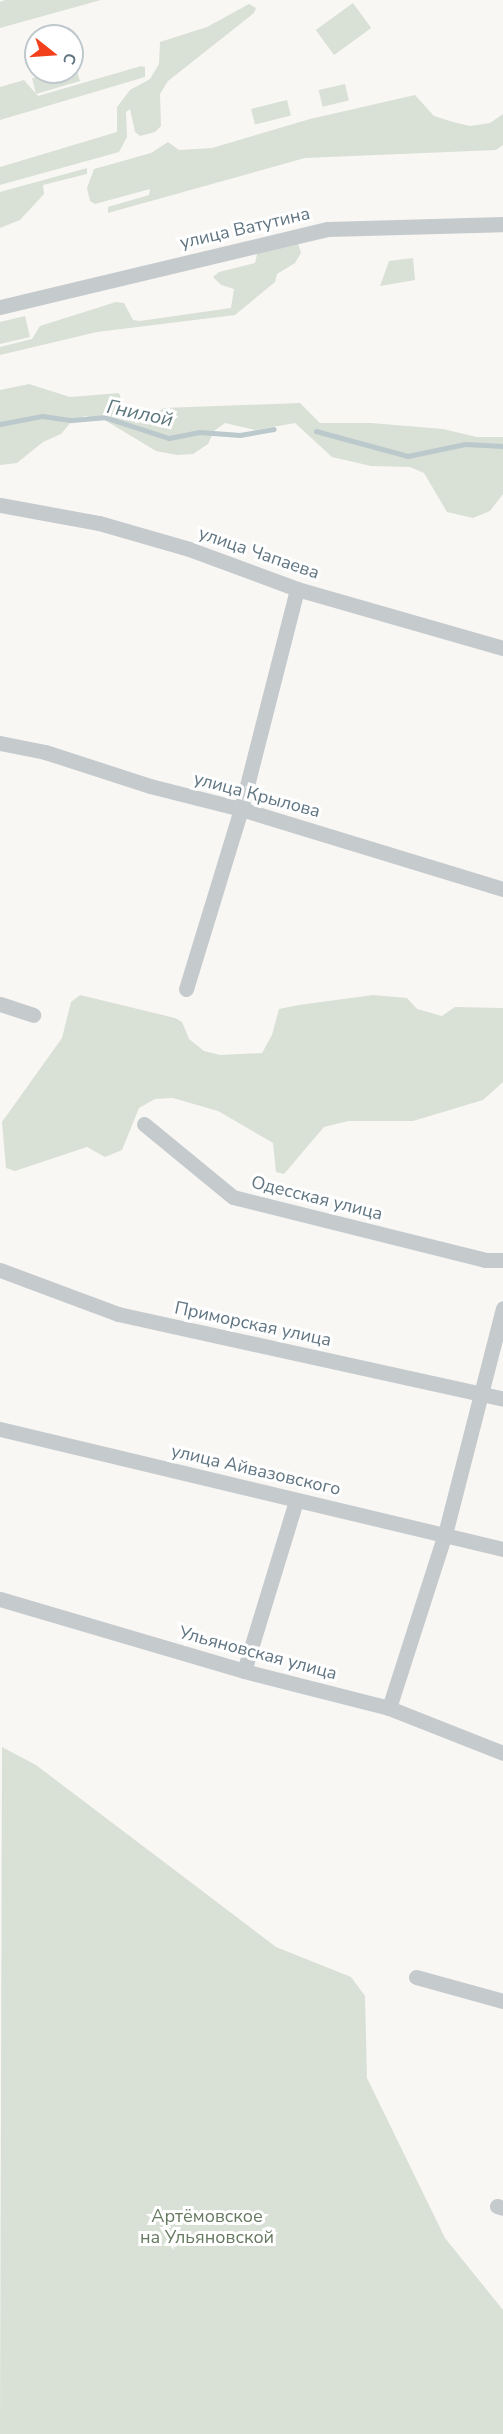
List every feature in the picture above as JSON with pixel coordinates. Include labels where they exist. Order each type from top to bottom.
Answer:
[{"type":"street","name":"улица Ватутина","points":[[0,307],[328,229],[503,224]]},
{"type":"street","name":"улица Чапаева","points":[[0,505],[99,523],[189,549],[297,588],[503,648]]},
{"type":"street","points":[[186,989],[241,809],[297,588]]},
{"type":"street","name":"улица Крылова","points":[[0,743],[45,752],[150,786],[241,809],[503,889]]},
{"type":"street","points":[[0,1004],[33,1015]]},
{"type":"street","name":"Одесская улица","points":[[144,1124],[233,1197],[485,1260],[503,1260]]},
{"type":"street","name":"Приморская улица","points":[[0,1269],[118,1314],[503,1399]]},
{"type":"street","points":[[389,1708],[445,1534],[479,1393],[503,1308]]},
{"type":"street","name":"улица Айвазовского","points":[[0,1429],[503,1549]]},
{"type":"street","points":[[244,1671],[296,1501]]},
{"type":"street","name":"Ульяновская улица","points":[[0,1599],[244,1671],[389,1708],[503,1753]]},
{"type":"street","points":[[416,1977],[503,2001]]},
{"type":"green space","points":[[5,0],[101,0],[0,28],[0,2]]},
{"type":"green space","points":[[353,3],[371,28],[334,55],[316,30]]},
{"type":"green space","points":[[249,4],[256,8],[254,13],[168,81],[160,94],[161,126],[155,132],[140,136],[135,132],[130,109],[126,112],[127,137],[119,152],[0,185],[0,167],[117,132],[117,107],[130,90],[150,79],[159,64],[160,42],[207,27]]},
{"type":"green space","points":[[141,66],[145,67],[145,77],[0,120],[0,87],[24,80],[24,84],[28,84],[38,96]]},
{"type":"green space","points":[[34,84],[70,84],[36,94]]},
{"type":"green space","points":[[345,84],[349,101],[323,107],[319,90]]},
{"type":"green space","points":[[415,95],[434,116],[470,126],[490,123],[503,114],[503,145],[496,150],[305,158],[108,213],[108,207],[149,195],[150,189],[95,204],[90,201],[87,188],[94,169],[151,153],[168,142],[179,150],[212,148],[310,119]]},
{"type":"green space","points":[[287,100],[291,116],[255,124],[251,109]]},
{"type":"green space","points":[[87,168],[87,174],[43,185],[44,194],[20,220],[0,228],[0,192]]},
{"type":"green space","points":[[297,240],[301,253],[295,263],[277,274],[275,282],[235,315],[97,332],[0,355],[0,347],[32,339],[40,326],[116,302],[124,303],[133,320],[140,321],[231,308],[234,289],[221,285],[213,277],[219,272],[255,263],[258,250]]},
{"type":"green space","points":[[413,258],[415,280],[380,286],[389,261]]},
{"type":"green space","points":[[25,316],[30,337],[0,344],[0,322]]},
{"type":"green space","points":[[29,384],[70,397],[119,393],[127,417],[151,416],[164,408],[300,403],[320,423],[371,423],[443,429],[477,437],[503,437],[503,494],[490,511],[473,518],[447,512],[424,473],[410,467],[371,466],[332,457],[295,423],[255,430],[225,423],[214,431],[208,444],[193,454],[177,455],[156,451],[103,419],[85,416],[72,421],[61,434],[43,442],[17,463],[0,465],[0,390]]},
{"type":"green space","points":[[80,995],[175,1018],[182,1022],[189,1039],[204,1051],[220,1055],[262,1053],[272,1035],[279,1009],[299,1005],[373,995],[407,998],[417,1009],[442,1016],[455,1007],[503,1008],[503,1082],[483,1100],[413,1121],[348,1121],[324,1127],[284,1174],[276,1172],[273,1143],[218,1111],[173,1098],[155,1099],[139,1108],[122,1150],[105,1157],[87,1147],[15,1171],[6,1168],[2,1122],[62,1038],[71,1002]]},
{"type":"green space","name":"Артёмовское на Ульяновской","points":[[2,1747],[36,1765],[276,1947],[351,1977],[365,1996],[367,2078],[445,2238],[503,2310],[503,2434],[0,2434]]},
{"type":"waterway","name":"Гнилой","points":[[0,424],[42,416],[72,420],[104,417],[169,438],[199,432],[240,435],[273,429]]},
{"type":"waterway","name":"Гнилой","points":[[316,431],[408,456],[465,444],[503,446]]}]
